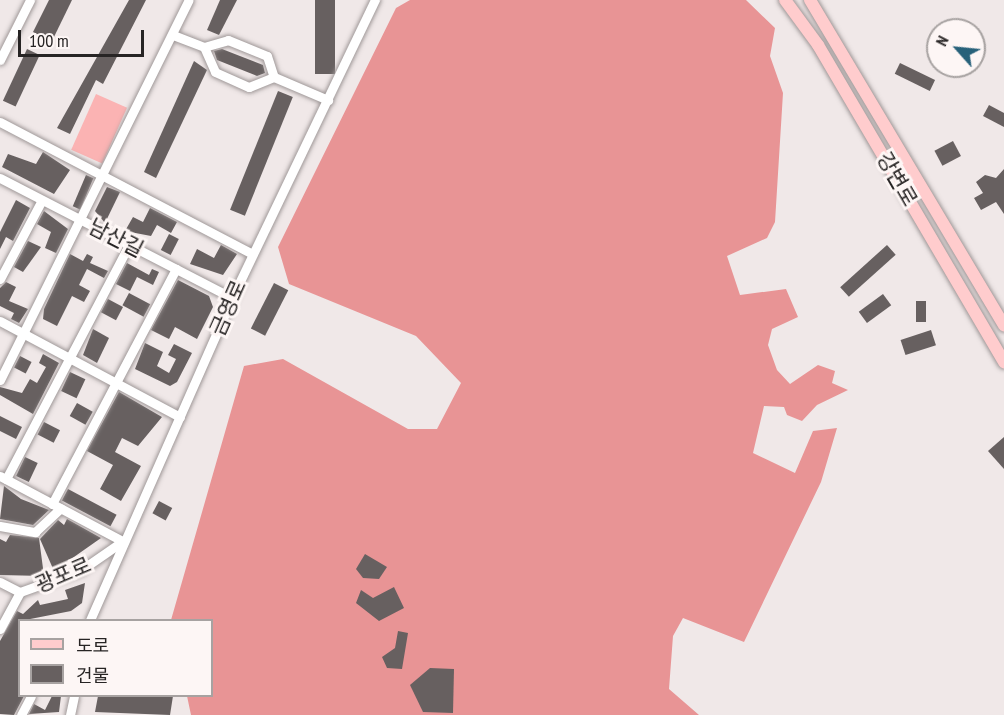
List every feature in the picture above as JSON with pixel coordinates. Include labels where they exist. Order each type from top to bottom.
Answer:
[{"type":"main road","name":"강변로","points":[[785,0],[818,45],[1004,362]]},
{"type":"main road","name":"강변로","points":[[810,0],[1004,326]]},
{"type":"main road","points":[[986,295],[1004,303]]},
{"type":"main road","points":[[992,339],[1004,332]]},
{"type":"street","points":[[0,60],[30,0]]},
{"type":"street","points":[[0,380],[105,176],[189,0]]},
{"type":"street","name":"금영로","points":[[91,619],[122,542],[232,298],[375,0]]},
{"type":"street","points":[[173,35],[204,47],[228,40],[267,56],[274,77]]},
{"type":"street","points":[[204,47],[215,72],[249,87],[274,77],[328,100]]},
{"type":"street","points":[[0,122],[253,254]]},
{"type":"street","name":"남산길","points":[[1,182],[42,200],[232,298]]},
{"type":"street","points":[[0,279],[42,200]]},
{"type":"street","points":[[122,542],[3,478],[70,358],[129,245]]},
{"type":"street","points":[[52,504],[176,269]]},
{"type":"street","points":[[0,321],[180,417]]},
{"type":"street","points":[[0,526],[35,532],[62,508]]},
{"type":"street","name":"광포로","points":[[0,582],[20,592],[81,570],[122,542]]},
{"type":"street","points":[[0,629],[20,592]]},
{"type":"street","points":[[21,715],[30,697]]},
{"type":"street","points":[[70,715],[74,697]]},
{"type":"shaded area","points":[[410,0],[746,0],[775,28],[770,56],[783,93],[775,222],[767,238],[727,256],[740,295],[786,289],[798,317],[772,329],[768,345],[777,370],[790,384],[818,365],[835,371],[832,383],[848,390],[817,405],[802,421],[787,415],[784,407],[764,406],[753,453],[795,473],[813,431],[837,428],[821,482],[744,642],[683,618],[673,636],[669,689],[699,715],[191,715],[187,697],[213,697],[213,619],[171,619],[244,366],[283,359],[408,429],[437,429],[461,383],[416,336],[289,284],[278,247],[396,8]]},
{"type":"shaded area","points":[[96,94],[127,108],[102,164],[71,150]]},
{"type":"building","points":[[49,0],[72,0],[52,41],[33,32]]},
{"type":"building","points":[[129,0],[146,0],[103,84],[96,80],[70,134],[57,128]]},
{"type":"building","points":[[220,0],[237,0],[219,35],[207,30]]},
{"type":"building","points":[[315,0],[335,0],[335,74],[315,74]]},
{"type":"building","points":[[27,49],[40,55],[16,107],[3,101]]},
{"type":"building","points":[[222,49],[263,65],[265,73],[257,76],[217,60],[214,51]]},
{"type":"building","points":[[194,61],[207,70],[156,178],[144,172]]},
{"type":"building","points":[[900,63],[926,76],[926,78],[935,80],[930,91],[895,74]]},
{"type":"building","points":[[278,91],[293,97],[245,216],[230,210]]},
{"type":"building","points":[[989,105],[1004,113],[1004,127],[983,116]]},
{"type":"building","points":[[953,141],[961,156],[942,166],[934,151]]},
{"type":"building","points":[[43,152],[70,170],[54,194],[2,167],[8,154],[36,164]]},
{"type":"building","points":[[1004,169],[1004,214],[996,202],[981,210],[974,198],[983,193],[976,182],[985,175],[996,178]]},
{"type":"building","points":[[86,175],[93,178],[80,209],[73,206]]},
{"type":"building","points":[[107,187],[120,192],[105,223],[95,211]]},
{"type":"building","points":[[16,200],[30,208],[13,241],[6,237],[0,249],[0,232]]},
{"type":"building","points":[[150,208],[177,222],[171,233],[157,225],[151,236],[125,231],[133,217],[143,222]]},
{"type":"building","points":[[44,211],[68,229],[56,253],[45,248],[51,232],[37,224]]},
{"type":"building","points":[[169,234],[179,239],[171,255],[161,250]]},
{"type":"building","points":[[28,241],[41,247],[23,272],[14,267]]},
{"type":"building","points":[[221,245],[237,254],[223,275],[190,264],[197,249],[214,258]]},
{"type":"building","points":[[887,245],[896,255],[849,297],[840,287]]},
{"type":"building","points":[[70,254],[83,261],[87,254],[93,257],[90,263],[108,271],[104,278],[87,269],[79,285],[90,291],[84,302],[72,296],[57,326],[43,319],[44,309]]},
{"type":"building","points":[[127,263],[149,275],[152,269],[159,272],[153,285],[137,277],[130,291],[116,284]]},
{"type":"building","points":[[178,280],[209,296],[213,307],[197,339],[175,327],[169,339],[151,330]]},
{"type":"building","points":[[6,282],[16,287],[9,301],[28,309],[19,323],[11,319],[14,313],[0,306],[0,288]]},
{"type":"building","points":[[274,283],[288,290],[265,336],[251,328]]},
{"type":"building","points":[[129,293],[150,304],[144,317],[122,305]]},
{"type":"building","points":[[883,294],[891,305],[867,323],[859,312]]},
{"type":"building","points":[[108,299],[123,307],[116,320],[101,312]]},
{"type":"building","points":[[916,301],[926,301],[926,322],[916,322]]},
{"type":"building","points":[[93,329],[109,338],[97,363],[83,355]]},
{"type":"building","points":[[931,330],[936,345],[906,355],[901,340]]},
{"type":"building","points":[[145,343],[163,352],[157,366],[169,373],[176,359],[168,355],[174,344],[192,353],[177,382],[170,386],[135,369]]},
{"type":"building","points":[[43,354],[59,363],[33,414],[0,395],[0,387],[22,393],[30,379],[37,383],[46,367],[39,363]]},
{"type":"building","points":[[20,356],[32,362],[26,373],[14,368]]},
{"type":"building","points":[[70,372],[85,379],[77,398],[61,391]]},
{"type":"building","points":[[119,392],[162,417],[138,446],[122,438],[115,452],[141,466],[121,501],[100,489],[113,465],[87,451]]},
{"type":"building","points":[[77,403],[93,412],[85,425],[70,416]]},
{"type":"building","points":[[0,416],[22,427],[16,439],[0,431]]},
{"type":"building","points":[[44,422],[60,430],[54,443],[38,434]]},
{"type":"building","points":[[1004,437],[1004,469],[988,451]]},
{"type":"building","points":[[25,457],[38,463],[29,482],[16,476]]},
{"type":"building","points":[[4,486],[21,499],[49,510],[33,525],[0,519]]},
{"type":"building","points":[[68,489],[117,515],[110,526],[62,500]]},
{"type":"building","points":[[159,501],[172,508],[166,520],[152,513]]},
{"type":"building","points":[[67,519],[101,538],[54,571],[40,539],[58,520],[64,525]]},
{"type":"building","points":[[10,535],[39,538],[44,576],[0,575],[0,539],[6,542]]},
{"type":"building","points":[[365,554],[387,567],[379,579],[363,578],[356,569]]},
{"type":"building","points":[[85,583],[82,603],[71,611],[30,619],[18,619],[18,697],[23,697],[14,715],[0,714],[0,641],[17,611],[23,614],[38,600],[40,605],[68,599],[65,590]]},
{"type":"building","points":[[394,587],[404,608],[379,621],[356,603],[361,590],[373,598]]},
{"type":"building","points":[[398,631],[408,633],[402,669],[387,668],[382,657],[395,648]]},
{"type":"building","points":[[430,668],[454,669],[453,713],[423,712],[410,685]]},
{"type":"building","points":[[52,697],[61,697],[59,712],[29,714],[34,704],[45,710]]},
{"type":"building","points":[[98,697],[173,697],[170,715],[95,712]]}]
